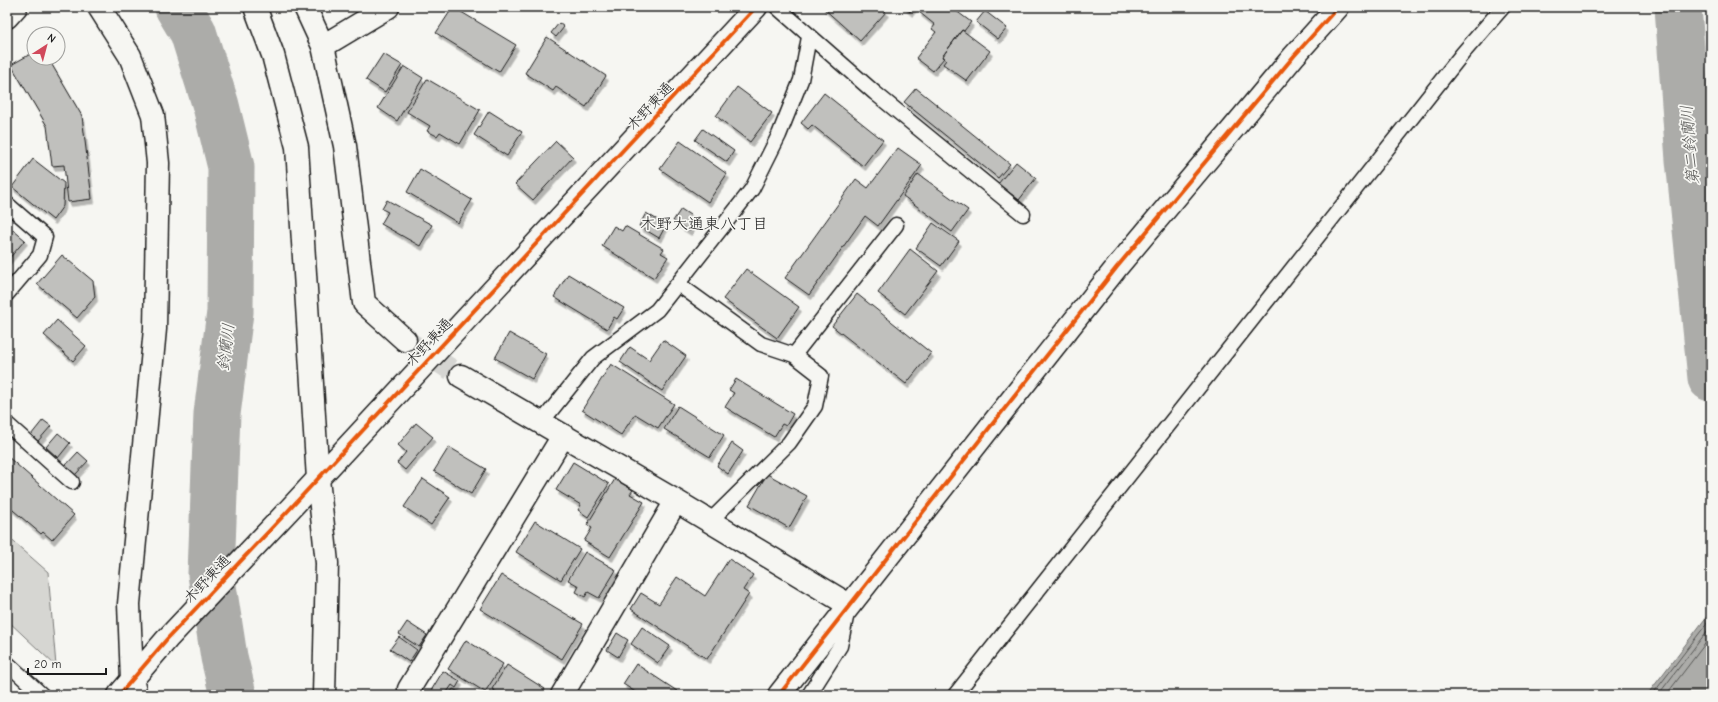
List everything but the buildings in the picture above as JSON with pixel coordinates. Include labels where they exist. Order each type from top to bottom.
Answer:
[{"type":"street","points":[[7,17],[16,7]]},
{"type":"street","points":[[99,7],[130,56],[153,116],[158,162],[155,329],[129,604],[129,690]]},
{"type":"street","points":[[255,7],[273,56],[297,147],[318,479],[327,563],[324,695]]},
{"type":"street","points":[[305,7],[323,46],[345,146],[364,303],[405,340]]},
{"type":"street","points":[[323,46],[388,7]]},
{"type":"street","name":"木野東通","points":[[129,690],[167,639],[318,479],[756,7]]},
{"type":"street","points":[[779,695],[1117,267],[1294,56],[1338,7]]},
{"type":"street","points":[[461,376],[710,521],[849,605]]},
{"type":"street","points":[[411,695],[409,689],[563,436]]},
{"type":"street","points":[[562,695],[676,501]]},
{"type":"lane","points":[[777,7],[809,37],[881,98],[1023,214]]},
{"type":"lane","points":[[955,695],[1463,53],[1504,7]]},
{"type":"lane","points":[[541,423],[593,358],[657,310],[752,189],[779,135],[801,80],[809,37]]},
{"type":"lane","points":[[7,204],[45,237],[40,255],[7,294]]},
{"type":"lane","points":[[794,355],[896,225]]},
{"type":"lane","points":[[678,284],[761,344],[794,355],[821,376],[815,406],[789,443],[710,521]]},
{"type":"lane","points":[[7,424],[72,482]]},
{"type":"lane","points":[[809,695],[840,646],[849,605]]},
{"type":"lane","points":[[7,663],[42,695]]},
{"type":"shaded area","points":[[7,536],[48,572],[56,666],[7,620]]},
{"type":"water","points":[[1711,611],[1711,695],[1647,695]]},
{"type":"waterway","name":"鈴蘭川","points":[[178,7],[193,32],[216,106],[231,167],[230,312],[217,414],[211,574],[224,657],[233,695]]},
{"type":"waterway","name":"第二鈴蘭川","points":[[1678,7],[1689,160],[1711,378]]},
{"type":"tunnel","points":[[405,340],[461,376]]},
{"type":"cycle path","points":[[119,695],[167,639],[287,512],[756,7]]},
{"type":"cycle path","points":[[779,695],[1117,267],[1294,56],[1338,7]]},
{"type":"district","name":"木野大通東八丁目","points":[[704,223]]}]
